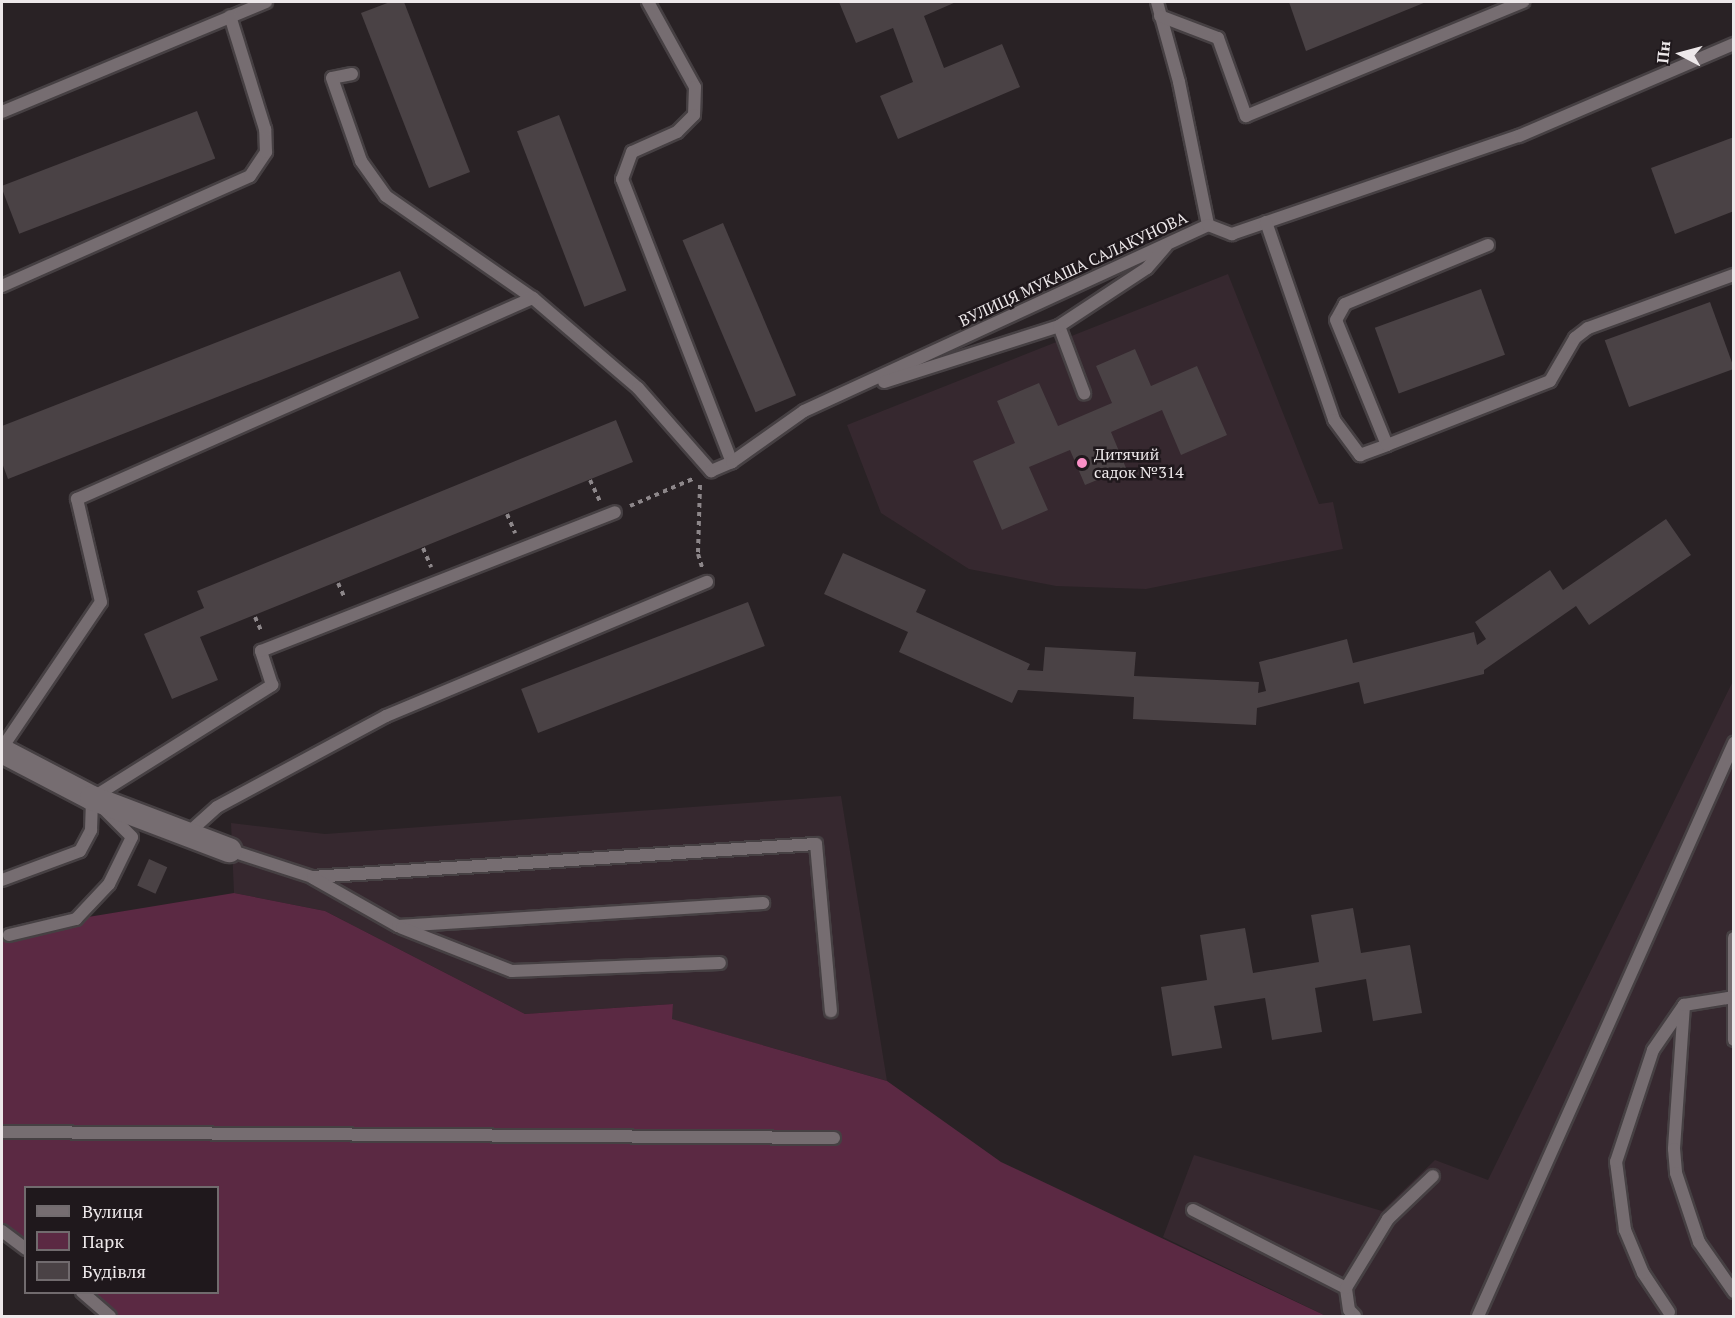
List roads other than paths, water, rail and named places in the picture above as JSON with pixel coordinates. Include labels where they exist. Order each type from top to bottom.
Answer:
[{"type":"street","points":[[2,749],[92,798],[229,850]]},
{"type":"lane","points":[[2,112],[266,2]]},
{"type":"lane","points":[[648,2],[695,87],[694,115],[677,132],[632,152],[622,179],[732,462]]},
{"type":"lane","points":[[1158,2],[1179,82],[1208,225]]},
{"type":"lane","points":[[1160,16],[1218,38],[1246,116],[1523,2]]},
{"type":"lane","points":[[2,286],[250,176],[266,152],[265,129],[230,16]]},
{"type":"lane","name":"ВУЛИЦЯ МУКАША САЛАКУНОВА","points":[[533,298],[638,388],[711,471],[732,462],[804,411],[1208,225],[1232,234],[1519,136],[1734,44]]},
{"type":"lane","points":[[352,74],[332,78],[361,161],[386,196],[533,298]]},
{"type":"lane","points":[[1266,222],[1334,420],[1360,455],[1550,381],[1575,338],[1588,328],[1734,275]]},
{"type":"lane","points":[[831,399],[1059,326],[1147,268],[1169,243]]},
{"type":"lane","points":[[1387,445],[1336,320],[1345,304],[1488,245]]},
{"type":"lane","points":[[2,749],[101,602],[77,498],[533,298]]},
{"type":"lane","points":[[1059,326],[1084,393]]},
{"type":"lane","points":[[92,798],[272,685],[261,651],[615,512]]},
{"type":"lane","points":[[187,834],[217,807],[386,716],[707,582]]},
{"type":"lane","points":[[1478,1317],[1734,743]]},
{"type":"lane","points":[[2,880],[80,851],[92,830],[92,798]]},
{"type":"lane","points":[[9,936],[76,919],[109,884],[132,837],[92,798]]},
{"type":"lane","points":[[312,877],[816,844],[831,1011]]},
{"type":"lane","points":[[229,850],[312,877],[398,926],[512,971],[720,963]]},
{"type":"lane","points":[[398,926],[763,903]]},
{"type":"lane","points":[[1734,938],[1734,1040]]},
{"type":"lane","points":[[1669,1312],[1642,1274],[1625,1230],[1616,1162],[1653,1050],[1684,1005],[1733,997]]},
{"type":"lane","points":[[1684,1005],[1674,1149],[1676,1173],[1699,1242],[1734,1292]]},
{"type":"lane","points":[[2,1132],[834,1138]]},
{"type":"lane","points":[[1355,1317],[1349,1310],[1346,1288],[1388,1219],[1433,1176]]},
{"type":"lane","points":[[1193,1210],[1346,1288]]},
{"type":"lane","points":[[2,1231],[24,1248]]},
{"type":"lane","points":[[83,1294],[110,1317]]},
{"type":"place","name":"Дитячий садок №314","points":[[1082,463]]}]
